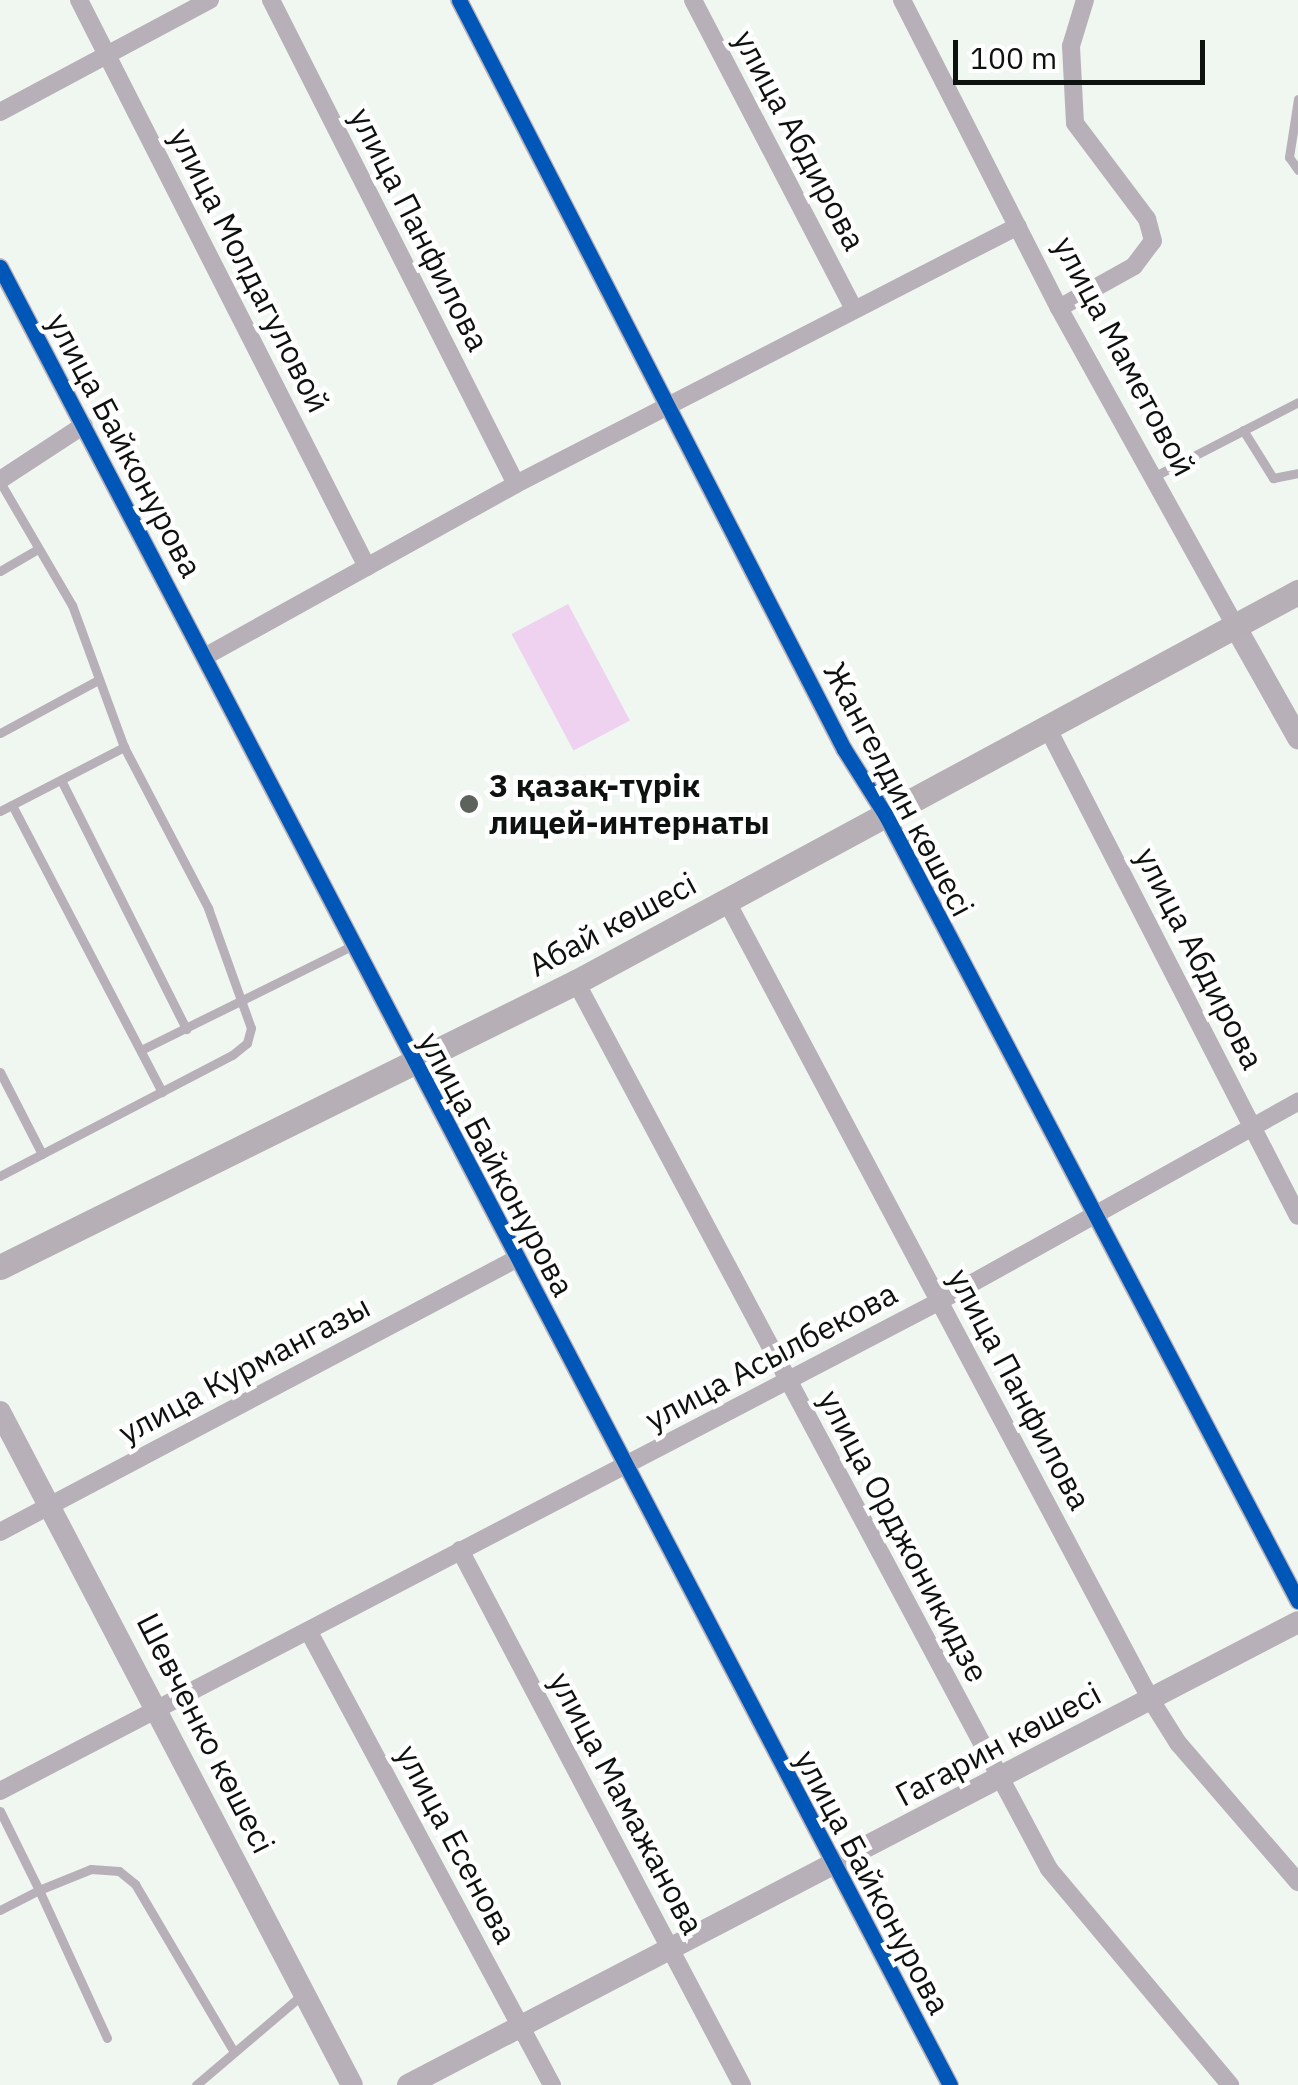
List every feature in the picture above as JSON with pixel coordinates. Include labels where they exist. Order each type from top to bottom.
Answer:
[{"type":"main road","name":"Абай көшесі","points":[[0,1268],[576,982],[1298,592]]},
{"type":"street","name":"улица Молдагуловой","points":[[79,0],[367,567]]},
{"type":"street","points":[[0,112],[210,0]]},
{"type":"street","name":"улица Панфилова","points":[[271,0],[516,484]]},
{"type":"street","name":"Жангелдин көшесі","points":[[459,0],[844,749],[886,814],[1092,1214],[1298,1601]]},
{"type":"street","name":"улица Абдирова","points":[[693,0],[854,307]]},
{"type":"street","name":"улица Маметовой","points":[[902,0],[1059,308],[1298,738]]},
{"type":"street","points":[[1059,308],[1134,266],[1153,241],[1148,219],[1076,123],[1071,46],[1085,0]]},
{"type":"street","points":[[206,656],[516,484],[1018,226]]},
{"type":"street","name":"улица Байконурова","points":[[0,267],[206,656],[413,1064],[950,2085]]},
{"type":"street","points":[[0,481],[84,425]]},
{"type":"street","name":"улица Абдирова","points":[[1048,729],[1298,1216]]},
{"type":"street","name":"улица Панфилова","points":[[726,900],[1151,1700],[1178,1743],[1298,1882]]},
{"type":"street","name":"улица Орджоникидзе","points":[[576,982],[1049,1870],[1230,2085]]},
{"type":"street","name":"улица Асылбекова","points":[[0,1791],[940,1301],[1298,1102]]},
{"type":"street","name":"улица Курмангазы","points":[[0,1532],[516,1258]]},
{"type":"street","name":"Шевченко көшесі","points":[[0,1412],[352,2085]]},
{"type":"street","name":"улица Мамажанова","points":[[460,1550],[742,2085]]},
{"type":"street","name":"Гагарин көшесі","points":[[408,2085],[834,1868],[1298,1622]]},
{"type":"street","name":"улица Есенова","points":[[309,1632],[552,2085]]},
{"type":"lane","points":[[1298,99],[1289,157],[1298,170]]},
{"type":"lane","points":[[1153,476],[1298,402]]},
{"type":"lane","points":[[1243,430],[1273,478],[1298,474]]},
{"type":"lane","points":[[0,481],[72,605],[124,747],[208,908],[251,1028],[247,1042],[162,1092],[0,1176]]},
{"type":"lane","points":[[0,571],[38,548]]},
{"type":"lane","points":[[0,732],[98,680]]},
{"type":"lane","points":[[0,811],[124,747]]},
{"type":"lane","points":[[61,780],[186,1030]]},
{"type":"lane","points":[[12,805],[162,1092]]},
{"type":"lane","points":[[141,1050],[353,944]]},
{"type":"lane","points":[[0,1072],[42,1154]]},
{"type":"lane","points":[[0,1811],[107,2038]]},
{"type":"lane","points":[[0,1910],[91,1869],[119,1871],[136,1884],[232,2049]]},
{"type":"lane","points":[[196,2085],[218,2071],[232,2049],[304,1993]]},
{"type":"shaded area","points":[[568,604],[630,721],[573,751],[511,634]]},
{"type":"cycle path","points":[[459,0],[844,749],[885,814],[1298,1601]]},
{"type":"cycle path","points":[[0,267],[950,2085]]},
{"type":"place","name":"3 қазақ-түрік лицей-интернаты","points":[[469,804]]}]
